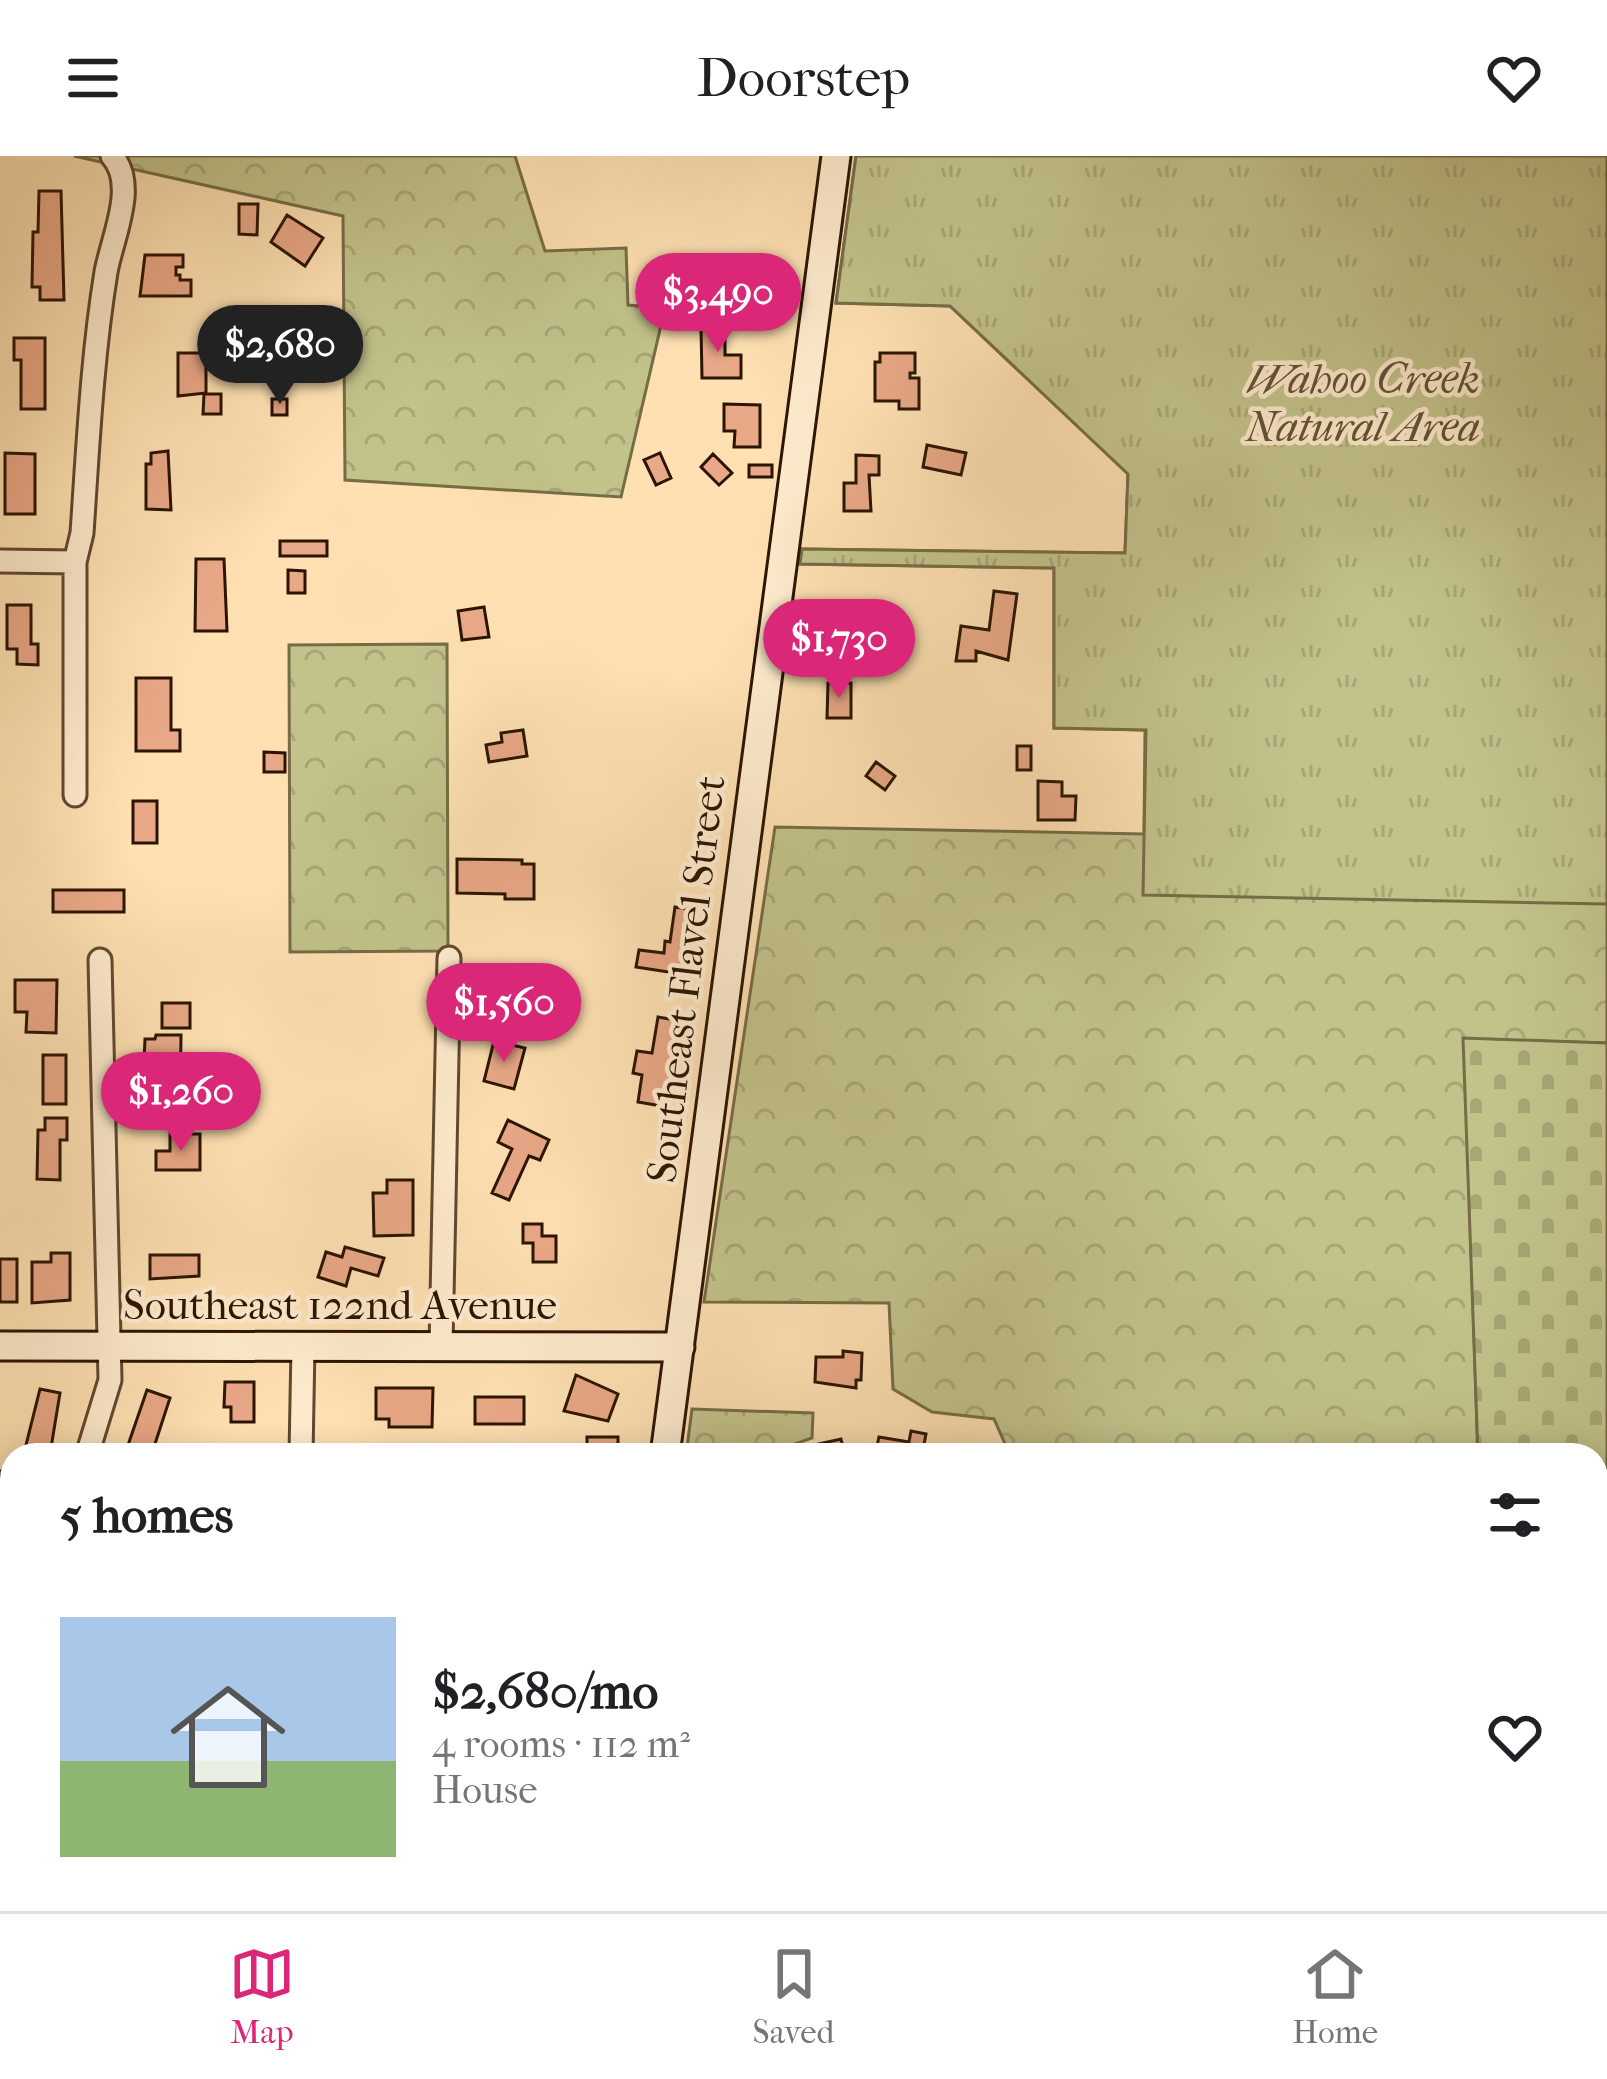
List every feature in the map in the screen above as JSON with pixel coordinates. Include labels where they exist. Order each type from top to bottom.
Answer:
[{"type":"street","points":[[75,795],[75,562],[82,532],[106,272],[124,182],[122,167],[112,156]]},
{"type":"street","name":"Southeast Flavel Street","points":[[667,1443],[836,156]]},
{"type":"street","points":[[0,561],[75,562]]},
{"type":"street","points":[[441,1346],[449,958]]},
{"type":"street","points":[[91,1443],[110,1380],[111,1346],[100,960]]},
{"type":"street","name":"Southeast 122nd Avenue","points":[[0,1346],[680,1347]]},
{"type":"street","points":[[301,1443],[302,1346]]},
{"type":"green space","points":[[74,156],[515,156],[545,251],[626,248],[628,305],[665,308],[621,497],[345,480],[343,216]]},
{"type":"green space","points":[[856,156],[1607,156],[1607,1043],[1464,1039],[1478,1443],[1005,1443],[994,1419],[932,1412],[893,1389],[889,1303],[704,1302],[775,827],[1144,834],[1145,730],[1054,728],[1054,568],[800,564],[802,549],[1125,553],[1128,474],[950,306],[836,303]]},
{"type":"green space","name":"Wahoo Creek Natural Area","points":[[856,156],[1607,156],[1607,904],[1143,895],[1146,730],[1054,728],[1054,568],[800,564],[802,549],[1125,553],[1128,474],[950,306],[836,303]]},
{"type":"green space","points":[[447,644],[448,951],[290,952],[289,645]]},
{"type":"green space","points":[[1463,1038],[1607,1043],[1607,1443],[1478,1443]]},
{"type":"green space","points":[[692,1409],[813,1413],[812,1438],[798,1443],[688,1443]]},
{"type":"building","points":[[39,191],[61,191],[64,300],[40,300],[40,287],[32,287]]},
{"type":"building","points":[[239,204],[258,204],[257,235],[239,234]]},
{"type":"building","points":[[287,215],[323,238],[305,266],[271,242]]},
{"type":"building","points":[[145,255],[183,255],[183,267],[176,267],[176,275],[191,280],[191,296],[140,296]]},
{"type":"building","points":[[701,326],[725,326],[725,355],[741,355],[741,378],[702,378]]},
{"type":"building","points":[[14,338],[45,338],[45,409],[21,409],[21,360],[14,360]]},
{"type":"building","points":[[178,353],[206,353],[206,393],[178,396]]},
{"type":"building","points":[[880,353],[915,353],[915,373],[910,378],[919,378],[919,409],[899,409],[899,401],[875,401],[875,362],[880,362]]},
{"type":"building","points":[[204,394],[221,394],[221,414],[203,414]]},
{"type":"building","points":[[272,399],[287,399],[287,415],[272,415]]},
{"type":"building","points":[[724,404],[760,405],[760,447],[734,447],[735,431],[724,431]]},
{"type":"building","points":[[927,445],[966,453],[961,475],[923,467]]},
{"type":"building","points":[[168,451],[171,510],[146,509],[146,464],[151,464],[151,453]]},
{"type":"building","points":[[5,453],[35,454],[35,514],[5,514]]},
{"type":"building","points":[[660,453],[671,478],[656,485],[644,460]]},
{"type":"building","points":[[713,454],[732,473],[719,485],[701,467]]},
{"type":"building","points":[[856,455],[879,456],[879,475],[869,475],[871,511],[844,511],[844,483],[856,483]]},
{"type":"building","points":[[749,465],[772,465],[772,477],[749,477]]},
{"type":"building","points":[[280,541],[327,541],[327,556],[280,556]]},
{"type":"building","points":[[196,559],[224,559],[227,631],[195,631]]},
{"type":"building","points":[[288,570],[305,571],[305,593],[288,593]]},
{"type":"building","points":[[994,591],[1017,594],[1008,660],[976,651],[976,661],[956,661],[961,626],[989,630]]},
{"type":"building","points":[[7,605],[31,605],[31,644],[38,644],[38,665],[17,664],[17,649],[7,649]]},
{"type":"building","points":[[484,607],[489,637],[462,640],[458,611]]},
{"type":"building","points":[[136,678],[171,678],[171,730],[180,730],[180,751],[136,751]]},
{"type":"building","points":[[828,683],[851,683],[851,718],[827,718]]},
{"type":"building","points":[[523,730],[527,756],[489,762],[486,745],[502,742],[501,733]]},
{"type":"building","points":[[1017,746],[1031,746],[1031,770],[1017,770]]},
{"type":"building","points":[[264,752],[285,753],[285,772],[264,772]]},
{"type":"building","points":[[876,762],[895,776],[885,790],[866,776]]},
{"type":"building","points":[[1038,781],[1062,782],[1062,796],[1076,796],[1075,820],[1038,820]]},
{"type":"building","points":[[133,801],[157,801],[157,843],[133,843]]},
{"type":"building","points":[[457,859],[534,864],[534,899],[457,893]]},
{"type":"building","points":[[53,890],[124,890],[124,912],[53,912]]},
{"type":"building","points":[[675,907],[693,910],[688,975],[636,967],[639,950],[664,953]]},
{"type":"building","points":[[15,980],[57,980],[56,1033],[26,1032],[27,1012],[15,1012]]},
{"type":"building","points":[[162,1003],[190,1003],[190,1028],[162,1028]]},
{"type":"building","points":[[658,1017],[681,1021],[667,1107],[638,1102],[642,1075],[633,1073],[637,1051],[652,1053]]},
{"type":"building","points":[[181,1035],[180,1106],[155,1106],[155,1060],[144,1060],[145,1039]]},
{"type":"building","points":[[494,1041],[525,1048],[514,1089],[484,1081]]},
{"type":"building","points":[[43,1055],[66,1055],[66,1104],[43,1104]]},
{"type":"building","points":[[45,1118],[67,1118],[67,1140],[60,1140],[60,1180],[37,1179],[38,1130],[45,1130]]},
{"type":"building","points":[[508,1120],[549,1140],[540,1160],[529,1156],[509,1200],[492,1193],[512,1149],[498,1142]]},
{"type":"building","points":[[170,1134],[200,1134],[200,1170],[156,1170],[156,1151],[170,1151]]},
{"type":"building","points":[[387,1180],[413,1180],[413,1235],[374,1236],[373,1193],[387,1193]]},
{"type":"building","points":[[523,1224],[542,1224],[542,1236],[556,1236],[556,1262],[533,1262],[533,1243],[523,1243]]},
{"type":"building","points":[[345,1247],[384,1258],[378,1276],[351,1268],[346,1286],[318,1277],[326,1252],[342,1257]]},
{"type":"building","points":[[51,1253],[70,1253],[70,1300],[32,1303],[32,1262],[51,1262]]},
{"type":"building","points":[[150,1255],[199,1255],[199,1276],[150,1279]]},
{"type":"building","points":[[0,1259],[17,1259],[17,1302],[0,1302]]},
{"type":"building","points":[[843,1351],[862,1353],[856,1388],[815,1382],[816,1357],[843,1357]]},
{"type":"building","points":[[576,1375],[618,1394],[608,1421],[564,1411]]},
{"type":"building","points":[[225,1382],[254,1382],[254,1422],[231,1422],[231,1407],[224,1407]]},
{"type":"building","points":[[376,1388],[433,1388],[432,1427],[389,1427],[389,1419],[376,1419]]},
{"type":"building","points":[[40,1389],[60,1393],[52,1443],[26,1443]]},
{"type":"building","points":[[147,1390],[170,1398],[155,1443],[129,1443]]},
{"type":"building","points":[[475,1397],[524,1397],[524,1424],[475,1424]]},
{"type":"building","points":[[911,1431],[926,1434],[924,1443],[878,1443],[879,1437],[909,1442]]},
{"type":"building","points":[[587,1437],[618,1437],[618,1443],[587,1443]]}]
